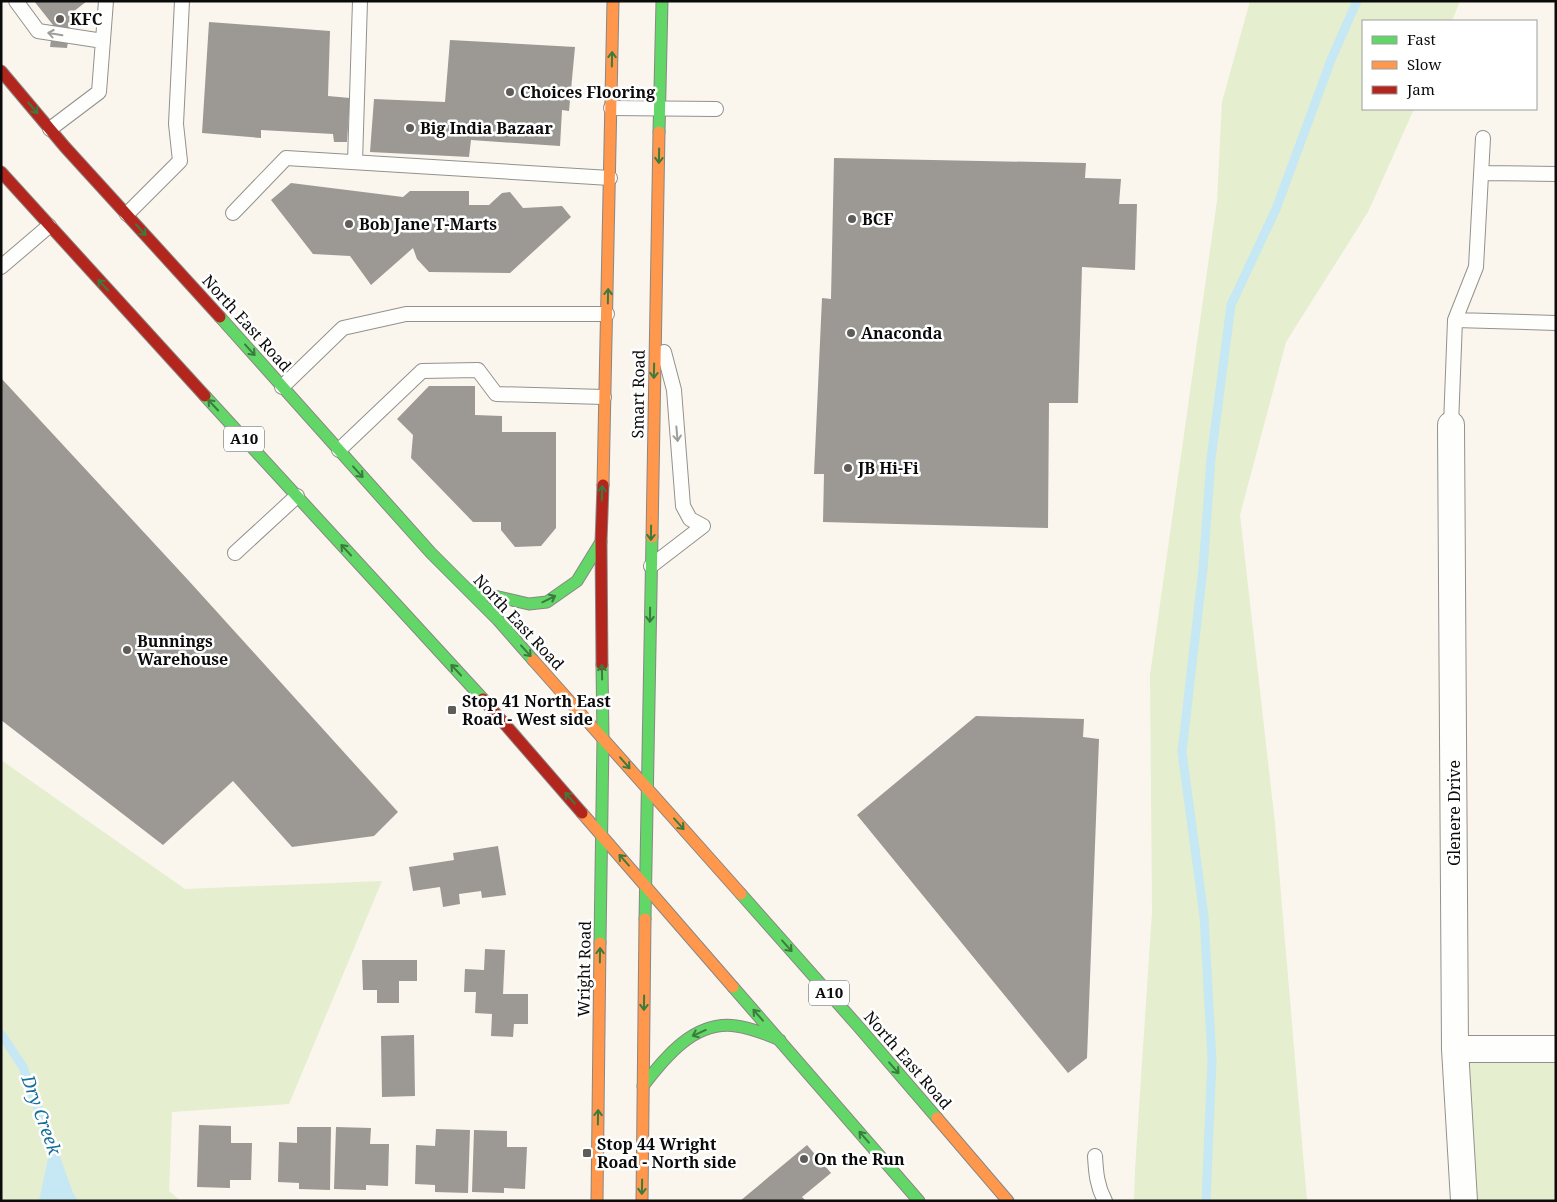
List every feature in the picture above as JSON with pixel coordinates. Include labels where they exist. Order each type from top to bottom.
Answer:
[{"type":"main road","name":"Smart Road","points":[[603,739],[601,542],[613,1]]},
{"type":"main road","name":"Smart Road","points":[[646,788],[662,1]]},
{"type":"main road","name":"North East Road","points":[[1,71],[50,129],[431,553],[498,620],[857,1025],[1008,1201]]},
{"type":"main road","name":"A10","points":[[1,172],[489,706],[919,1201]]},
{"type":"main road","points":[[468,590],[529,604],[547,602],[576,581],[601,542]]},
{"type":"main road","name":"Wright Road","points":[[597,1201],[603,739]]},
{"type":"main road","points":[[642,1201],[646,788]]},
{"type":"main road","points":[[644,1086],[662,1061],[681,1042],[703,1031],[728,1025],[741,1027],[780,1040]]},
{"type":"street","name":"Glenere Drive","points":[[1452,425],[1455,1049],[1464,1201]]},
{"type":"street","points":[[1455,1049],[1556,1049]]},
{"type":"lane","points":[[16,1],[38,31],[103,41]]},
{"type":"lane","points":[[50,129],[99,92],[106,1]]},
{"type":"lane","points":[[127,214],[180,161],[176,124],[182,1]]},
{"type":"lane","points":[[355,162],[360,1]]},
{"type":"lane","points":[[612,108],[716,109]]},
{"type":"lane","points":[[1452,425],[1455,320],[1476,267],[1483,138]]},
{"type":"lane","points":[[233,213],[286,158],[610,178]]},
{"type":"lane","points":[[1481,172],[1556,174]]},
{"type":"lane","points":[[1,267],[49,226]]},
{"type":"lane","points":[[282,387],[343,328],[406,314],[607,314]]},
{"type":"lane","points":[[651,566],[704,526],[690,519],[683,506],[674,390],[655,317]]},
{"type":"lane","points":[[1455,320],[1556,323]]},
{"type":"lane","points":[[339,450],[422,371],[478,370],[496,394],[604,397]]},
{"type":"lane","points":[[235,553],[297,496]]},
{"type":"lane","points":[[1095,1156],[1096,1177],[1099,1190],[1105,1201]]},
{"type":"green space","points":[[1250,1],[1460,1],[1452,20],[1362,20],[1362,110],[1414,110],[1368,212],[1286,342],[1240,515],[1275,823],[1307,1201],[1134,1201],[1152,912],[1150,675],[1217,201],[1222,102]]},
{"type":"green space","points":[[1,760],[185,889],[382,881],[289,1104],[172,1112],[169,1191],[181,1201],[1,1201]]},
{"type":"green space","points":[[1455,1049],[1556,1049],[1556,1201],[1464,1201]]},
{"type":"water","points":[[51,1145],[69,1195],[72,1201],[39,1201]]},
{"type":"building","name":"KFC","points":[[34,1],[87,1],[73,12],[67,48],[50,47],[53,25]]},
{"type":"building","points":[[209,22],[330,31],[328,96],[350,98],[347,142],[334,142],[333,134],[261,130],[261,138],[202,133]]},
{"type":"building","points":[[450,40],[575,47],[569,111],[562,110],[560,146],[471,140],[469,157],[370,152],[374,99],[445,102]]},
{"type":"building","points":[[834,158],[1086,163],[1085,178],[1121,179],[1119,204],[1137,204],[1135,270],[1082,267],[1078,403],[1049,403],[1048,528],[823,522],[824,474],[814,474],[822,298],[831,299]]},
{"type":"building","points":[[291,183],[403,197],[410,191],[469,191],[469,205],[489,205],[502,193],[510,192],[523,208],[562,206],[571,217],[510,273],[429,272],[417,259],[413,248],[371,285],[350,256],[313,254],[271,200]]},
{"type":"building","name":"Bunnings Warehouse","points":[[1,378],[189,581],[398,812],[374,836],[292,847],[233,781],[163,845],[1,720]]},
{"type":"building","points":[[429,386],[475,386],[475,415],[502,416],[502,432],[556,432],[556,528],[541,546],[515,547],[501,530],[501,522],[473,522],[411,458],[413,435],[397,419]]},
{"type":"building","points":[[976,716],[1084,719],[1083,737],[1099,739],[1087,1058],[1068,1073],[857,815]]},
{"type":"building","points":[[498,846],[506,895],[482,898],[481,891],[459,894],[460,904],[443,907],[440,887],[413,891],[409,867],[454,860],[453,853]]},
{"type":"building","points":[[485,949],[505,950],[503,994],[528,994],[528,1024],[514,1024],[513,1037],[491,1036],[492,1014],[475,1013],[476,992],[464,992],[465,969],[484,970]]},
{"type":"building","points":[[362,960],[417,960],[417,981],[399,981],[399,1003],[377,1003],[377,990],[363,990]]},
{"type":"building","points":[[414,1035],[415,1096],[382,1097],[381,1036]]},
{"type":"building","points":[[199,1125],[231,1126],[231,1143],[252,1143],[251,1180],[230,1180],[230,1188],[197,1187]]},
{"type":"building","points":[[297,1127],[331,1127],[330,1190],[299,1189],[299,1183],[278,1182],[279,1142],[297,1143]]},
{"type":"building","points":[[336,1127],[371,1128],[370,1144],[389,1144],[388,1186],[366,1185],[366,1190],[334,1189]]},
{"type":"building","points":[[436,1129],[470,1130],[468,1193],[435,1192],[435,1185],[415,1184],[416,1145],[435,1146]]},
{"type":"building","points":[[474,1130],[507,1131],[507,1147],[527,1147],[525,1189],[504,1188],[504,1193],[472,1192]]},
{"type":"building","name":"On the Run","points":[[807,1145],[831,1173],[802,1197],[806,1201],[740,1201]]},
{"type":"waterway","points":[[1206,1201],[1212,1060],[1204,916],[1182,752],[1203,569],[1211,459],[1231,305],[1276,209],[1331,60],[1357,1]]},
{"type":"waterway","name":"Dry Creek","points":[[1,1034],[23,1067],[69,1195],[73,1201]]},
{"type":"traffic: fast","points":[[659,132],[662,1]]},
{"type":"traffic: fast","points":[[220,317],[431,553],[498,620],[533,660]]},
{"type":"traffic: fast","points":[[205,396],[483,699]]},
{"type":"traffic: fast","points":[[645,919],[652,537]]},
{"type":"traffic: fast","points":[[468,590],[529,604],[547,602],[577,581],[601,542]]},
{"type":"traffic: fast","points":[[600,943],[603,739],[602,665]]},
{"type":"traffic: fast","points":[[741,894],[937,1118]]},
{"type":"traffic: fast","points":[[733,987],[919,1201]]},
{"type":"traffic: fast","points":[[643,1086],[682,1043],[707,1029],[721,1026],[736,1026],[764,1033],[780,1040]]},
{"type":"traffic: slow","points":[[603,485],[613,1]]},
{"type":"traffic: slow","points":[[652,537],[659,132]]},
{"type":"traffic: slow","points":[[533,660],[741,894]]},
{"type":"traffic: slow","points":[[582,813],[733,987]]},
{"type":"traffic: slow","points":[[642,1201],[645,919]]},
{"type":"traffic: slow","points":[[597,1201],[600,943]]},
{"type":"traffic: slow","points":[[937,1118],[1008,1201]]},
{"type":"traffic: jam","points":[[1,71],[65,147],[220,317]]},
{"type":"traffic: jam","points":[[1,172],[205,396]]},
{"type":"traffic: jam","points":[[602,665],[601,542],[603,485]]},
{"type":"traffic: jam","points":[[483,699],[582,813]]},
{"type":"place","name":"KFC","points":[[60,19]]},
{"type":"place","name":"Choices Flooring","points":[[510,92]]},
{"type":"place","name":"Big India Bazaar","points":[[410,128]]},
{"type":"place","name":"BCF","points":[[852,219]]},
{"type":"place","name":"Bob Jane T-Marts","points":[[349,224]]},
{"type":"place","name":"Anaconda","points":[[851,333]]},
{"type":"place","name":"JB Hi-Fi","points":[[848,468]]},
{"type":"place","name":"Bunnings Warehouse","points":[[127,650]]},
{"type":"place","name":"Stop 41 North East Road - West side","points":[[452,710]]},
{"type":"place","name":"Stop 44 Wright Road - North side","points":[[587,1153]]},
{"type":"place","name":"On the Run","points":[[804,1159]]}]
